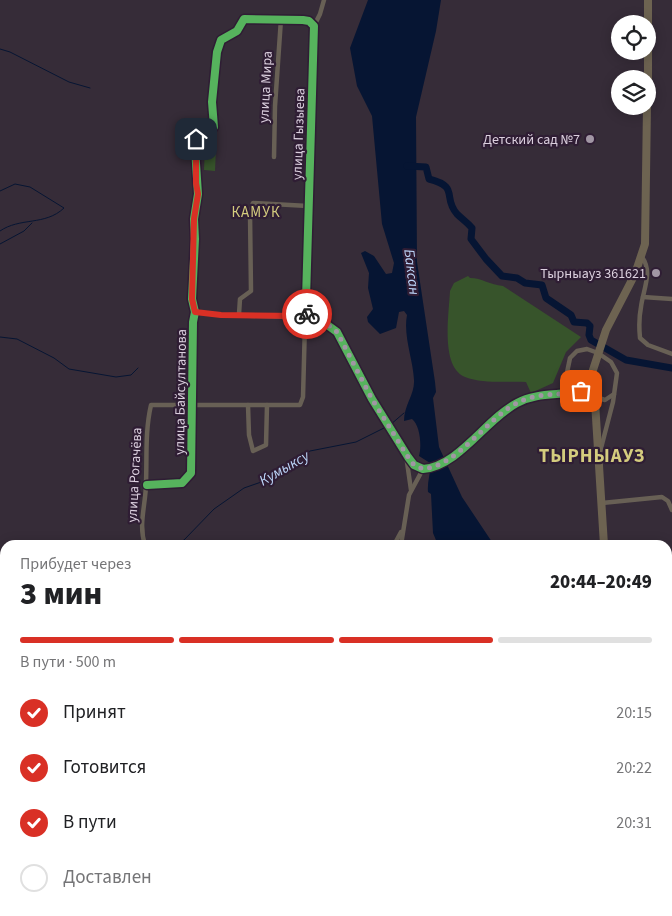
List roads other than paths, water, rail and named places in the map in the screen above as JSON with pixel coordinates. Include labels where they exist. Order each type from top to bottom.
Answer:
[{"type":"main road","points":[[648,0],[648,70]]},
{"type":"main road","points":[[604,540],[594,395],[594,365],[602,340],[633,280],[642,257],[647,228],[647,115]]},
{"type":"street","name":"улица Гызыева","points":[[313,313],[306,294],[314,26],[324,0]]},
{"type":"street","name":"улица Байсултанова","points":[[147,485],[178,484],[185,482],[190,476],[193,405],[193,322],[195,312],[192,299],[194,219],[198,194],[196,183],[196,139],[200,133],[209,132],[214,127],[212,102],[215,68],[221,40],[237,31],[244,19],[281,19]]},
{"type":"street","points":[[281,19],[309,21],[314,26]]},
{"type":"street","name":"улица Мира","points":[[274,157],[275,106],[281,19]]},
{"type":"street","points":[[239,314],[240,299],[251,291],[250,213],[253,203],[308,206]]},
{"type":"street","points":[[642,257],[646,263],[646,270],[641,308],[641,340],[672,354]]},
{"type":"street","points":[[643,298],[672,299]]},
{"type":"street","points":[[195,312],[221,315],[300,316],[313,313]]},
{"type":"street","points":[[193,405],[292,406],[301,403],[305,323],[313,313]]},
{"type":"street","points":[[313,313],[337,332],[405,453],[414,465],[425,469]]},
{"type":"street","points":[[563,392],[570,358],[577,351],[584,349],[598,353],[614,366],[617,378],[599,454]]},
{"type":"street","points":[[402,540],[411,491],[425,469],[446,460],[514,404],[533,397],[575,392],[586,388],[593,376]]},
{"type":"street","points":[[575,392],[588,398],[595,411]]},
{"type":"street","points":[[594,395],[602,400],[614,394]]},
{"type":"street","name":"улица Рогачёва","points":[[144,540],[142,515],[147,485],[145,456],[150,407],[152,404],[159,403],[193,405]]},
{"type":"street","points":[[248,405],[249,435],[252,451],[266,445],[267,405]]},
{"type":"street","points":[[405,453],[411,491]]},
{"type":"street","points":[[602,502],[662,497],[668,500],[672,510]]},
{"type":"street","points":[[397,540],[403,529]]},
{"type":"water","name":"Баксан","points":[[368,0],[441,0],[436,31],[416,117],[417,262],[435,382],[436,392],[433,398],[439,447],[462,497],[491,540],[436,540],[433,533],[431,494],[428,492],[430,463],[419,456],[420,436],[415,422],[412,419],[404,421],[404,415],[414,385],[406,331],[407,315],[404,311],[399,312],[396,328],[380,334],[368,322],[367,317],[373,309],[368,288],[369,273],[361,253],[365,251],[374,256],[386,274],[392,273],[394,263],[382,224],[372,116],[357,86],[350,48]]},
{"type":"waterway","points":[[0,49],[10,52],[69,82],[90,88]]},
{"type":"waterway","points":[[407,166],[426,167],[429,179],[444,185],[448,189],[453,208],[472,228],[471,239],[502,276],[517,278],[525,283],[542,285],[546,298],[571,315],[574,322],[587,323],[590,326],[589,335],[591,340],[626,360],[672,368]]},
{"type":"waterway","points":[[0,191],[15,184],[30,187],[64,208],[57,214],[49,217],[16,224],[0,231]]},
{"type":"waterway","points":[[0,244],[24,231],[32,223]]},
{"type":"waterway","points":[[0,337],[17,339],[54,358],[69,369],[116,377],[131,375],[138,368]]},
{"type":"waterway","name":"Кумыксу","points":[[390,425],[404,413]]},
{"type":"waterway","name":"Кумыксу","points":[[184,540],[214,509],[244,488],[267,480],[310,451],[356,442],[386,427]]},
{"type":"place","name":"Детский сад №7","points":[[590,139]]},
{"type":"place","name":"Тырныауз 361621","points":[[656,273]]},
{"type":"district","name":"КАМУК","points":[[256,212]]},
{"type":"district","name":"ТЫРНЫАУЗ","points":[[592,455]]}]
